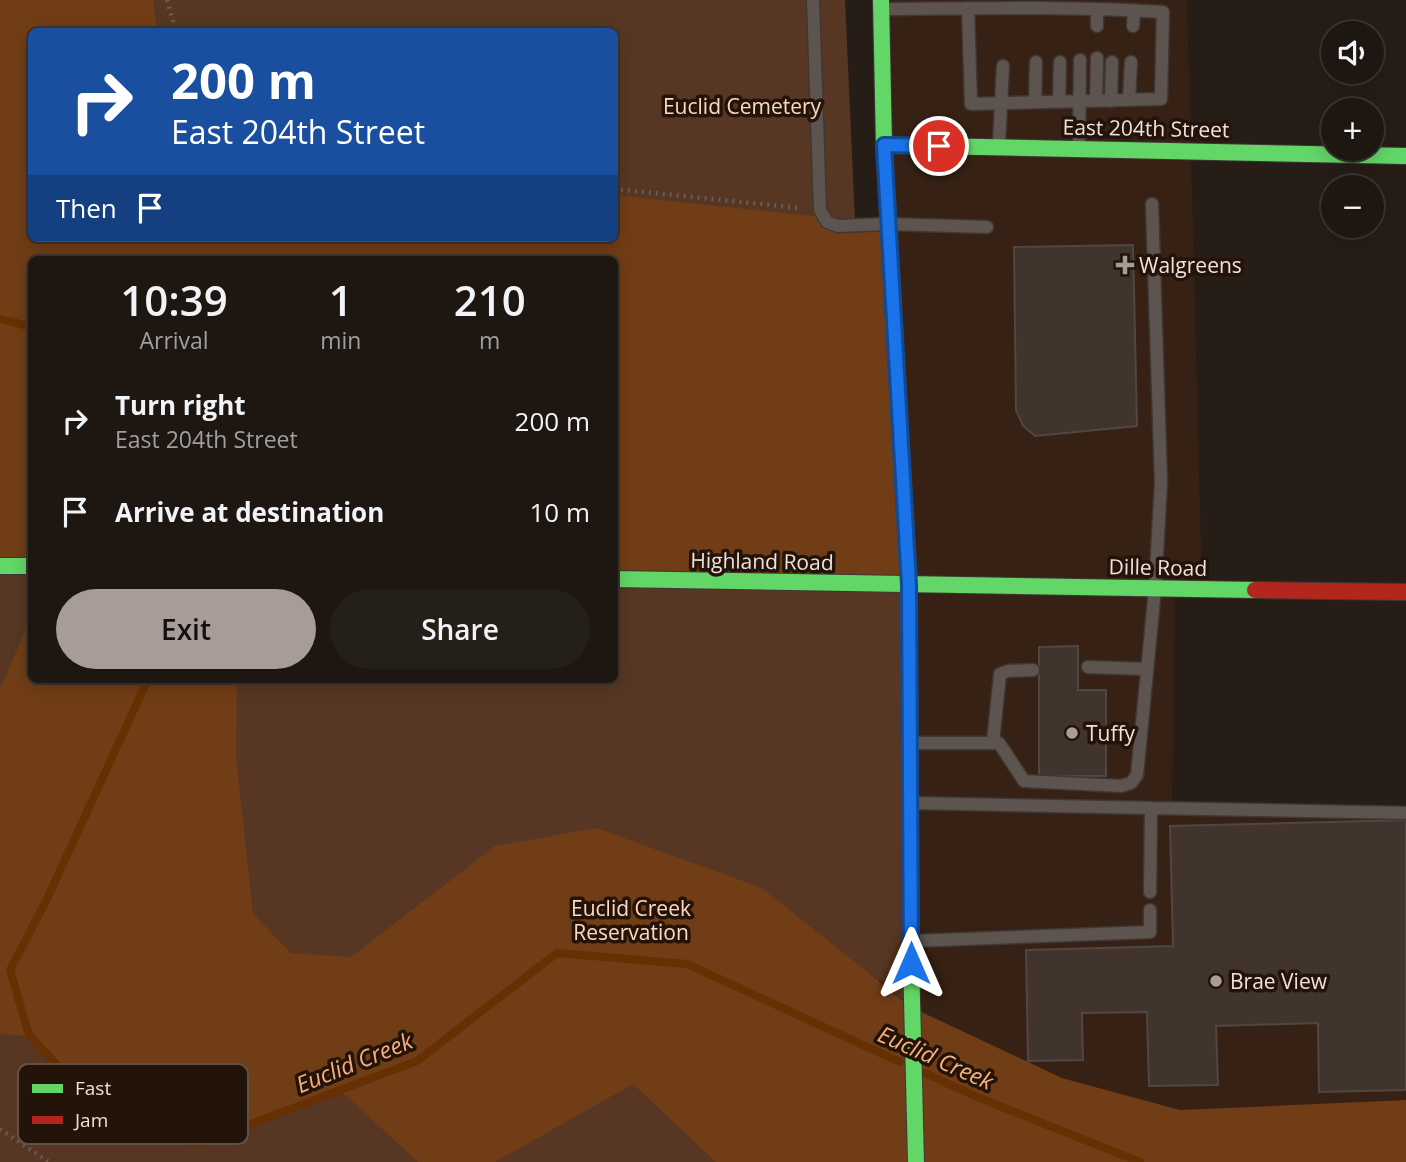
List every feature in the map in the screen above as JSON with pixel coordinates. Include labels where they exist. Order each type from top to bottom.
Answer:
[{"type":"street","points":[[882,5],[884,145],[909,585],[911,1007],[916,1160]]},
{"type":"street","name":"East 204th Street","points":[[884,145],[1079,147],[1406,156]]},
{"type":"street","points":[[0,566],[28,566]]},
{"type":"street","name":"Highland Road","points":[[618,579],[909,585]]},
{"type":"street","name":"Dille Road","points":[[909,585],[1406,592]]},
{"type":"lane","points":[[813,0],[820,210],[827,222],[838,226],[888,224],[987,227]]},
{"type":"lane","points":[[882,5],[1038,9],[1061,16],[1082,17],[1097,10],[1163,12],[1161,99],[971,104],[968,8]]},
{"type":"lane","points":[[1004,23],[1005,9]]},
{"type":"lane","points":[[1038,9],[1038,23]]},
{"type":"lane","points":[[1097,10],[1097,26]]},
{"type":"lane","points":[[1113,24],[1114,10]]},
{"type":"lane","points":[[1133,26],[1134,10]]},
{"type":"lane","points":[[1096,101],[1097,58]]},
{"type":"lane","points":[[1079,147],[1080,60]]},
{"type":"lane","points":[[1059,102],[1060,61]]},
{"type":"lane","points":[[1035,102],[1037,62]]},
{"type":"lane","points":[[1111,101],[1112,62]]},
{"type":"lane","points":[[1129,100],[1131,62]]},
{"type":"lane","points":[[999,147],[1003,66]]},
{"type":"lane","points":[[910,744],[999,743],[1024,781],[1121,786],[1131,783],[1137,775],[1155,589],[1161,482],[1152,204]]},
{"type":"lane","points":[[1088,667],[1147,669]]},
{"type":"lane","points":[[993,742],[1000,674],[1033,670]]},
{"type":"lane","points":[[910,803],[1406,813]]},
{"type":"lane","points":[[1150,892],[1151,808]]},
{"type":"lane","points":[[911,941],[1150,932],[1150,910]]},
{"type":"path","points":[[167,0],[175,28]]},
{"type":"path","points":[[618,189],[820,210]]},
{"type":"path","points":[[0,1129],[18,1141]]},
{"type":"path","points":[[22,1144],[49,1162]]},
{"type":"shaded area","points":[[881,0],[1187,0],[1202,589],[1175,589],[1172,808],[1406,813],[1406,1100],[1180,1110],[1062,1078],[911,1007]]},
{"type":"green space","name":"Euclid Creek Reservation","points":[[0,0],[28,28],[28,242],[618,242],[618,28],[154,28],[149,0],[845,0],[855,222],[909,585],[911,1007],[879,980],[874,1162],[0,1162]]},
{"type":"green space","points":[[0,0],[153,0],[157,28],[28,28],[28,242],[618,242],[618,195],[888,224],[909,585],[618,579],[618,256],[28,256],[28,566],[0,566]]},
{"type":"green space","points":[[28,624],[28,683],[237,683],[236,756],[253,914],[291,953],[351,957],[495,846],[596,828],[762,888],[911,1007],[1062,1078],[1180,1110],[1406,1100],[1406,1162],[716,1162],[633,1084],[495,1162],[418,1162],[340,1090],[248,1125],[248,1064],[55,1064],[29,1036],[0,1034],[0,689]]},
{"type":"building","name":"Walgreens","points":[[1133,245],[1137,426],[1035,436],[1023,426],[1016,410],[1014,247]]},
{"type":"building","name":"Tuffy","points":[[1078,646],[1078,690],[1106,690],[1106,776],[1039,776],[1039,647]]},
{"type":"building","name":"Brae View","points":[[1406,820],[1406,1090],[1319,1092],[1318,1023],[1216,1026],[1218,1085],[1149,1086],[1147,1012],[1082,1013],[1083,1060],[1028,1061],[1026,950],[1173,946],[1170,826]]},
{"type":"waterway","name":"Euclid Creek","points":[[0,319],[28,326]]},
{"type":"waterway","name":"Euclid Creek","points":[[56,1064],[29,1035],[10,970],[47,899],[146,683]]},
{"type":"waterway","name":"Euclid Creek","points":[[248,1125],[417,1061],[557,953],[687,964],[900,1062]]},
{"type":"waterway","name":"Euclid Creek","points":[[925,1073],[977,1097],[1140,1162]]},
{"type":"traffic: fast","points":[[881,0],[884,145],[909,585],[909,633]]},
{"type":"traffic: fast","points":[[884,145],[1406,156]]},
{"type":"traffic: fast","points":[[0,566],[28,566]]},
{"type":"traffic: fast","points":[[618,579],[1255,590]]},
{"type":"traffic: fast","points":[[911,958],[916,1162]]},
{"type":"traffic: jam","points":[[1255,590],[1406,592]]},
{"type":"traffic: jam","points":[[909,633],[911,958]]},
{"type":"place","name":"Walgreens","points":[[1125,265]]},
{"type":"place","name":"Tuffy","points":[[1072,733]]},
{"type":"place","name":"Brae View","points":[[1216,981]]},
{"type":"route","points":[[911,963],[909,585],[884,145],[939,146]]},
{"type":"park label","name":"Euclid Cemetery","points":[[742,106]]}]
